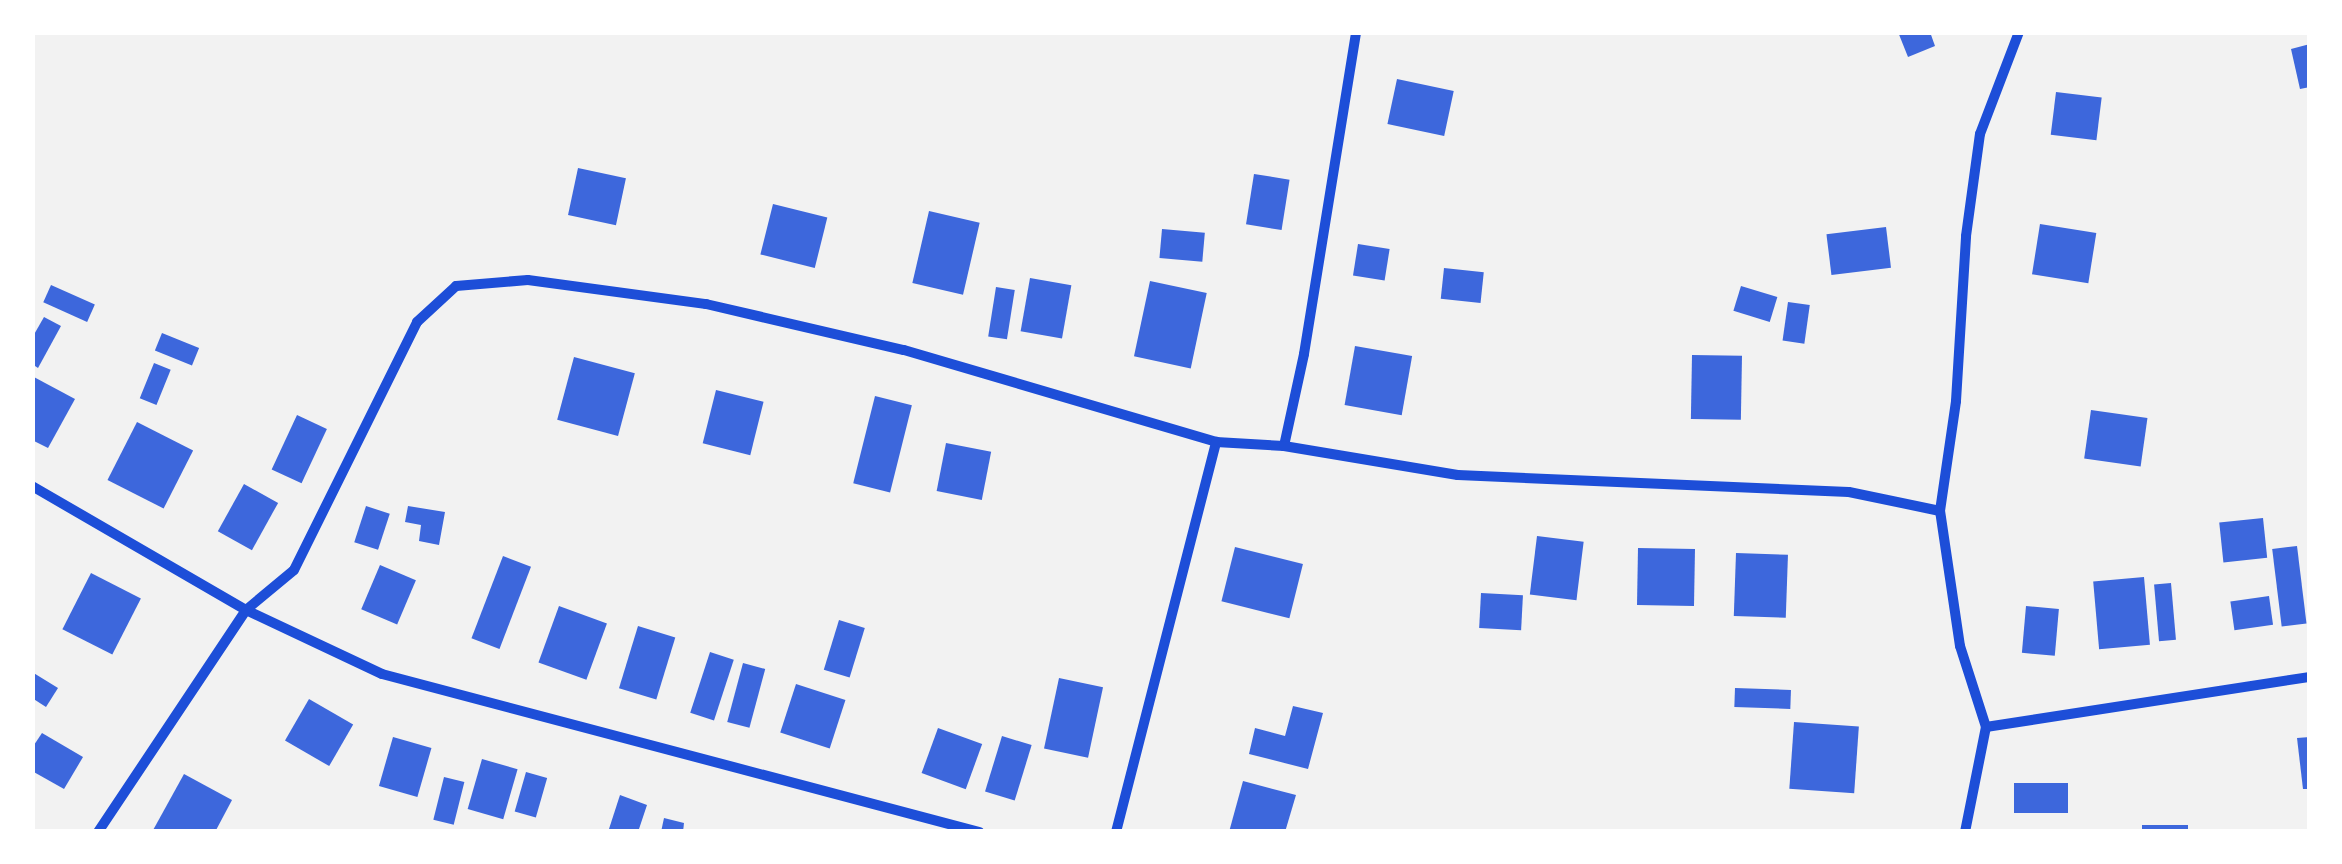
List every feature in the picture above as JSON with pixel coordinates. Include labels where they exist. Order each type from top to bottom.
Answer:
[{"type":"street","points":[[1284,446],[1304,354],[1356,32]]},
{"type":"street","points":[[1966,832],[1986,727],[1960,646],[1940,512],[1956,401],[1966,236],[1980,134],[2019,32]]},
{"type":"street","points":[[98,832],[246,610],[294,570],[417,322],[456,286],[528,280],[706,304],[850,338],[1216,442],[1284,446],[1458,476],[1848,492],[1940,512]]},
{"type":"street","points":[[1116,832],[1216,442]]},
{"type":"street","points":[[32,486],[246,610],[382,674],[980,832]]},
{"type":"street","points":[[1986,727],[2310,677]]},
{"type":"building","points":[[1898,32],[1930,32],[1935,46],[1908,57]]},
{"type":"building","points":[[2310,44],[2310,87],[2300,89],[2291,49]]},
{"type":"building","points":[[1397,79],[1454,91],[1444,136],[1387,124]]},
{"type":"building","points":[[2056,92],[2102,98],[2096,140],[2051,135]]},
{"type":"building","points":[[578,168],[626,178],[616,225],[568,215]]},
{"type":"building","points":[[1254,174],[1290,180],[1282,230],[1246,224]]},
{"type":"building","points":[[773,204],[827,218],[815,268],[760,254]]},
{"type":"building","points":[[929,211],[980,223],[963,295],[912,283]]},
{"type":"building","points":[[2040,224],[2096,233],[2088,283],[2032,274]]},
{"type":"building","points":[[1886,227],[1891,268],[1831,275],[1826,234]]},
{"type":"building","points":[[1162,229],[1205,233],[1202,262],[1159,258]]},
{"type":"building","points":[[1358,244],[1390,249],[1385,281],[1353,276]]},
{"type":"building","points":[[1444,268],[1484,272],[1481,303],[1441,299]]},
{"type":"building","points":[[1030,278],[1071,285],[1062,338],[1021,331]]},
{"type":"building","points":[[1150,281],[1207,293],[1191,368],[1134,356]]},
{"type":"building","points":[[51,285],[95,305],[87,322],[43,302]]},
{"type":"building","points":[[1741,286],[1777,297],[1770,322],[1733,311]]},
{"type":"building","points":[[996,287],[1015,290],[1007,339],[988,336]]},
{"type":"building","points":[[1788,302],[1810,305],[1804,344],[1783,341]]},
{"type":"building","points":[[44,317],[61,326],[38,368],[32,364],[32,338]]},
{"type":"building","points":[[162,333],[199,348],[192,366],[155,351]]},
{"type":"building","points":[[1355,346],[1412,356],[1402,415],[1345,405]]},
{"type":"building","points":[[1692,355],[1742,356],[1741,420],[1691,419]]},
{"type":"building","points":[[574,357],[635,373],[618,436],[557,420]]},
{"type":"building","points":[[154,363],[171,370],[156,405],[140,398]]},
{"type":"building","points":[[32,376],[75,399],[48,448],[32,440]]},
{"type":"building","points":[[716,390],[764,402],[750,455],[703,443]]},
{"type":"building","points":[[875,396],[912,405],[890,493],[853,483]]},
{"type":"building","points":[[2091,410],[2147,418],[2141,466],[2084,459]]},
{"type":"building","points":[[297,415],[327,429],[302,483],[272,469]]},
{"type":"building","points":[[137,422],[193,451],[164,509],[107,480]]},
{"type":"building","points":[[946,443],[991,452],[982,500],[937,491]]},
{"type":"building","points":[[244,484],[278,503],[252,550],[218,531]]},
{"type":"building","points":[[366,506],[390,514],[378,550],[354,542]]},
{"type":"building","points":[[408,506],[445,512],[439,545],[419,541],[421,525],[405,522]]},
{"type":"building","points":[[2263,518],[2267,558],[2223,562],[2219,523]]},
{"type":"building","points":[[1537,536],[1584,542],[1576,600],[1530,595]]},
{"type":"building","points":[[2297,546],[2307,623],[2282,626],[2272,549]]},
{"type":"building","points":[[1235,547],[1303,564],[1289,618],[1221,601]]},
{"type":"building","points":[[1638,548],[1695,549],[1694,606],[1637,605]]},
{"type":"building","points":[[1736,553],[1788,555],[1786,618],[1734,616]]},
{"type":"building","points":[[503,556],[531,567],[499,649],[471,638]]},
{"type":"building","points":[[380,565],[416,580],[397,624],[361,609]]},
{"type":"building","points":[[91,573],[141,598],[112,655],[62,629]]},
{"type":"building","points":[[2144,577],[2150,645],[2099,649],[2093,581]]},
{"type":"building","points":[[2171,583],[2176,640],[2159,641],[2154,584]]},
{"type":"building","points":[[1481,593],[1523,595],[1521,630],[1479,628]]},
{"type":"building","points":[[2269,596],[2273,625],[2234,630],[2230,601]]},
{"type":"building","points":[[559,606],[607,623],[586,680],[538,662]]},
{"type":"building","points":[[2026,606],[2059,609],[2055,656],[2022,653]]},
{"type":"building","points":[[839,620],[865,628],[850,678],[824,670]]},
{"type":"building","points":[[638,626],[675,637],[656,700],[619,688]]},
{"type":"building","points":[[710,652],[734,660],[714,721],[690,713]]},
{"type":"building","points":[[743,663],[765,669],[749,728],[727,722]]},
{"type":"building","points":[[32,672],[58,688],[46,707],[32,698]]},
{"type":"building","points":[[1059,678],[1103,687],[1088,758],[1044,748]]},
{"type":"building","points":[[796,684],[845,700],[830,749],[780,733]]},
{"type":"building","points":[[1735,688],[1791,690],[1790,709],[1734,707]]},
{"type":"building","points":[[309,699],[353,724],[329,766],[285,741]]},
{"type":"building","points":[[1293,706],[1323,713],[1308,769],[1249,754],[1255,728],[1285,736]]},
{"type":"building","points":[[1794,722],[1859,727],[1854,793],[1789,789]]},
{"type":"building","points":[[938,728],[982,744],[966,789],[922,773]]},
{"type":"building","points":[[42,733],[83,757],[64,789],[32,771],[32,748]]},
{"type":"building","points":[[1002,736],[1032,745],[1015,801],[985,791]]},
{"type":"building","points":[[393,737],[431,748],[417,797],[379,786]]},
{"type":"building","points":[[2310,737],[2310,789],[2303,789],[2297,738]]},
{"type":"building","points":[[482,759],[518,769],[503,819],[468,809]]},
{"type":"building","points":[[526,772],[547,778],[536,817],[515,811]]},
{"type":"building","points":[[184,774],[232,800],[215,832],[152,832]]},
{"type":"building","points":[[444,777],[464,782],[454,825],[433,820]]},
{"type":"building","points":[[1243,781],[1296,795],[1285,832],[1229,832]]},
{"type":"building","points":[[2014,783],[2068,783],[2068,813],[2014,813]]},
{"type":"building","points":[[620,795],[647,805],[638,832],[608,832]]},
{"type":"building","points":[[664,818],[684,823],[683,832],[661,832]]},
{"type":"building","points":[[2142,825],[2188,825],[2188,832],[2142,832]]}]
